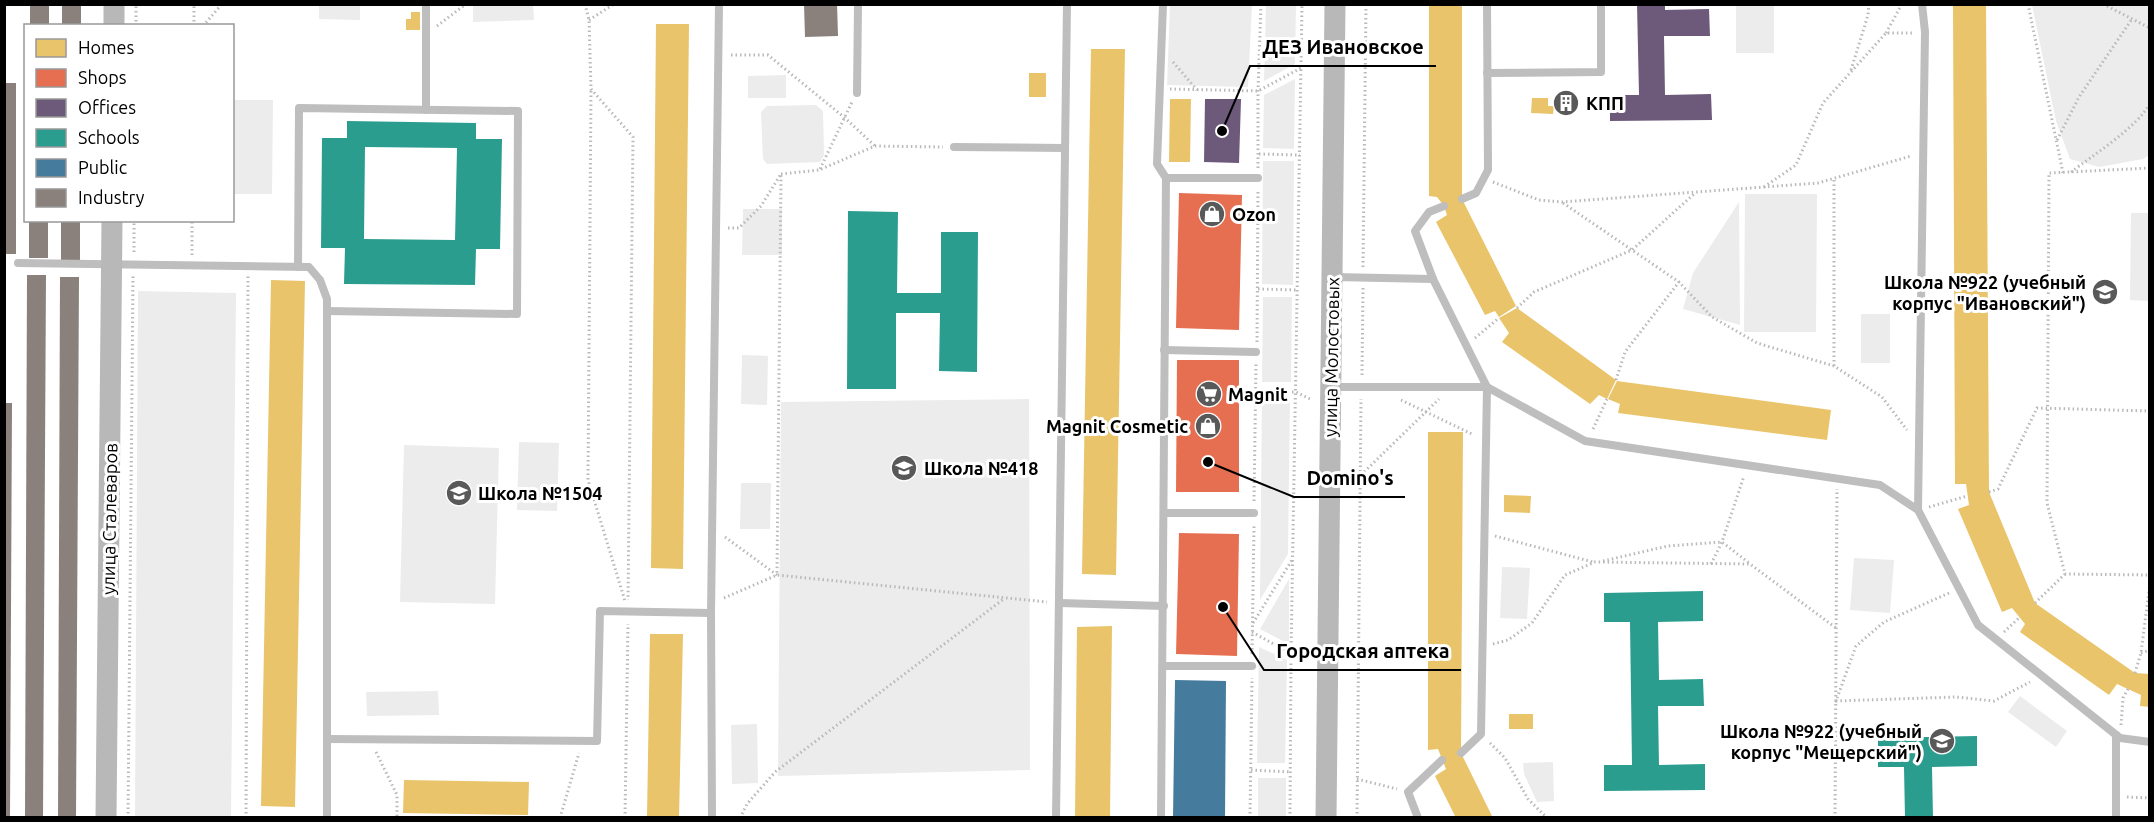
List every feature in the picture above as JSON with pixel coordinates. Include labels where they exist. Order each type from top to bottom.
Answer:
[{"type":"street","points":[[114,4],[114,24]]},
{"type":"street","name":"улица Молостовых","points":[[1326,818],[1335,4]]},
{"type":"street","name":"улица Сталеваров","points":[[106,818],[112,222]]},
{"type":"lane","points":[[426,4],[426,110]]},
{"type":"lane","points":[[712,818],[711,603],[719,4]]},
{"type":"lane","points":[[857,93],[858,4]]},
{"type":"lane","points":[[1056,818],[1067,4]]},
{"type":"lane","points":[[1161,818],[1166,178],[1157,164],[1163,4]]},
{"type":"lane","points":[[1462,199],[1476,193],[1488,170],[1487,4]]},
{"type":"lane","points":[[1487,73],[1601,72],[1601,4]]},
{"type":"lane","points":[[1922,4],[1925,32],[1918,510],[1978,626],[2118,737],[2150,742]]},
{"type":"lane","points":[[298,267],[299,108],[518,111],[518,315],[327,311]]},
{"type":"lane","points":[[954,147],[1065,148]]},
{"type":"lane","points":[[1166,178],[1258,178]]},
{"type":"lane","points":[[1444,206],[1429,212],[1415,231],[1433,279],[1487,387],[1481,734],[1461,753]]},
{"type":"lane","points":[[18,263],[309,267],[320,280],[327,299],[327,818]]},
{"type":"lane","points":[[1332,277],[1433,279]]},
{"type":"lane","points":[[1164,350],[1256,352]]},
{"type":"lane","points":[[1331,387],[1487,387],[1587,441],[1880,485],[1918,510]]},
{"type":"lane","points":[[1164,513],[1254,513]]},
{"type":"lane","points":[[1059,603],[1164,606]]},
{"type":"lane","points":[[327,740],[597,741],[600,611],[711,613]]},
{"type":"lane","points":[[1163,666],[1252,666]]},
{"type":"lane","points":[[2116,818],[2118,737]]},
{"type":"lane","points":[[1418,818],[1408,792],[1442,760]]},
{"type":"path","points":[[136,4],[136,24]]},
{"type":"path","points":[[194,4],[194,24]]},
{"type":"path","points":[[205,24],[222,4]]},
{"type":"path","points":[[426,34],[466,4]]},
{"type":"path","points":[[585,4],[589,20],[591,89],[588,480],[628,612]]},
{"type":"path","points":[[589,20],[614,4]]},
{"type":"path","points":[[1250,818],[1258,91],[1261,4]]},
{"type":"path","points":[[1290,818],[1302,4]]},
{"type":"path","points":[[1357,818],[1366,4]]},
{"type":"path","points":[[1850,72],[1868,15],[1869,4]]},
{"type":"path","points":[[1762,188],[1796,165],[1823,104],[1886,33],[1902,4]]},
{"type":"path","points":[[2028,4],[2063,173]]},
{"type":"path","points":[[2103,4],[2150,28]]},
{"type":"path","points":[[2056,141],[2079,97],[2132,19]]},
{"type":"path","points":[[1886,33],[1925,32]]},
{"type":"path","points":[[1161,49],[1197,90]]},
{"type":"path","points":[[718,56],[768,55],[845,118],[875,146]]},
{"type":"path","points":[[1160,89],[1258,91],[1301,68]]},
{"type":"path","points":[[591,89],[633,137],[626,818]]},
{"type":"path","points":[[819,170],[857,93]]},
{"type":"path","points":[[2070,173],[2114,139],[2146,111],[2150,103]]},
{"type":"path","points":[[781,174],[819,170],[875,146],[954,147]]},
{"type":"path","points":[[1483,179],[1539,200],[1562,202],[1818,183],[1923,152]]},
{"type":"path","points":[[1258,154],[1300,155]]},
{"type":"path","points":[[2065,574],[2047,503],[2049,173],[2150,168]]},
{"type":"path","points":[[716,228],[740,228],[761,206],[781,174]]},
{"type":"path","points":[[777,575],[781,174]]},
{"type":"path","points":[[1834,179],[1834,366]]},
{"type":"path","points":[[1517,308],[1534,292],[1632,250],[1695,193]]},
{"type":"path","points":[[1562,202],[1679,282],[1712,316],[1757,343],[1834,366],[1882,397],[1919,445]]},
{"type":"path","points":[[128,818],[134,222]]},
{"type":"path","points":[[192,222],[192,266]]},
{"type":"path","points":[[246,818],[248,267]]},
{"type":"path","points":[[1616,380],[1625,352],[1679,282]]},
{"type":"path","points":[[1257,289],[1298,290]]},
{"type":"path","points":[[1466,345],[1499,318]]},
{"type":"path","points":[[1361,475],[1450,387]]},
{"type":"path","points":[[1375,388],[1486,441]]},
{"type":"path","points":[[1256,391],[1296,392],[1310,399]]},
{"type":"path","points":[[1587,441],[1607,399]]},
{"type":"path","points":[[1989,492],[1998,489],[2037,408],[2150,411]]},
{"type":"path","points":[[1711,564],[1722,542],[1748,465]]},
{"type":"path","points":[[1835,818],[1837,479]]},
{"type":"path","points":[[1918,510],[1967,496]]},
{"type":"path","points":[[712,528],[777,575]]},
{"type":"path","points":[[1485,533],[1595,562],[1750,564]]},
{"type":"path","points":[[1483,647],[1508,640],[1532,622],[1565,575],[1595,562],[1668,546],[1722,542],[1836,628]]},
{"type":"path","points":[[1252,625],[1293,558]]},
{"type":"path","points":[[2035,603],[2065,574],[2150,575]]},
{"type":"path","points":[[711,603],[777,575],[1059,603]]},
{"type":"path","points":[[2135,673],[2141,653],[2150,583]]},
{"type":"path","points":[[1836,701],[1856,646],[1884,622],[1959,588]]},
{"type":"path","points":[[740,818],[747,804],[776,772],[1005,598]]},
{"type":"path","points":[[1996,640],[2020,617]]},
{"type":"path","points":[[1252,632],[1291,653]]},
{"type":"path","points":[[2141,653],[2150,650]]},
{"type":"path","points":[[1836,701],[1956,697],[1994,701],[2041,676]]},
{"type":"path","points":[[2118,737],[2123,698],[2128,689]]},
{"type":"path","points":[[1481,734],[1505,758],[1528,799],[1546,818]]},
{"type":"path","points":[[370,740],[397,795],[397,818]]},
{"type":"path","points":[[560,818],[583,741]]},
{"type":"path","points":[[1250,770],[1291,772]]},
{"type":"path","points":[[1358,779],[1408,792]]},
{"type":"path","points":[[2119,797],[2150,798]]},
{"type":"shaded area","points":[[319,5],[360,5],[360,20],[319,19]]},
{"type":"shaded area","points":[[473,5],[533,5],[534,20],[473,22]]},
{"type":"shaded area","points":[[1170,5],[1252,5],[1248,87],[1167,85]]},
{"type":"shaded area","points":[[1266,5],[1296,5],[1295,64],[1264,81]]},
{"type":"shaded area","points":[[1736,5],[1774,5],[1774,53],[1736,53]]},
{"type":"shaded area","points":[[2032,5],[2149,5],[2149,155],[2143,159],[2099,167],[2070,159],[2056,121]]},
{"type":"shaded area","points":[[786,75],[786,98],[748,98],[748,76]]},
{"type":"shaded area","points":[[1295,79],[1294,149],[1263,148],[1264,95]]},
{"type":"shaded area","points":[[234,100],[273,100],[272,194],[234,194]]},
{"type":"shaded area","points":[[816,105],[823,111],[824,155],[820,162],[767,164],[763,159],[761,112],[767,106]]},
{"type":"shaded area","points":[[1263,161],[1294,161],[1293,285],[1262,284]]},
{"type":"shaded area","points":[[1745,194],[1817,194],[1816,332],[1744,332]]},
{"type":"shaded area","points":[[1739,202],[1740,325],[1683,309],[1693,273]]},
{"type":"shaded area","points":[[743,209],[782,209],[782,255],[742,255]]},
{"type":"shaded area","points":[[2131,213],[2149,213],[2149,301],[2130,300]]},
{"type":"shaded area","points":[[138,291],[236,293],[231,817],[135,817]]},
{"type":"shaded area","points":[[1263,297],[1292,297],[1291,382],[1262,382]]},
{"type":"shaded area","points":[[1861,314],[1890,314],[1890,363],[1861,363]]},
{"type":"shaded area","points":[[742,355],[768,356],[767,405],[741,404]]},
{"type":"shaded area","points":[[1262,396],[1290,397],[1288,554],[1260,600]]},
{"type":"shaded area","name":"Школа №418","points":[[1029,399],[1030,770],[778,776],[781,402]]},
{"type":"shaded area","points":[[519,442],[559,443],[557,511],[517,510]]},
{"type":"shaded area","points":[[404,445],[499,448],[495,604],[400,602]]},
{"type":"shaded area","points":[[741,483],[771,483],[770,529],[740,529]]},
{"type":"shaded area","points":[[1854,558],[1894,560],[1890,613],[1850,610]]},
{"type":"shaded area","points":[[1502,567],[1530,568],[1527,619],[1500,618]]},
{"type":"shaded area","points":[[1289,579],[1289,644],[1260,629]]},
{"type":"shaded area","points":[[1259,647],[1287,660],[1285,763],[1257,763]]},
{"type":"shaded area","points":[[438,691],[439,715],[367,716],[366,692]]},
{"type":"shaded area","points":[[2020,696],[2067,731],[2056,747],[2008,712]]},
{"type":"shaded area","points":[[757,724],[758,783],[732,784],[731,725]]},
{"type":"shaded area","points":[[1553,762],[1554,801],[1537,802],[1524,774],[1523,763]]},
{"type":"shaded area","points":[[1258,778],[1286,778],[1286,817],[1258,817]]},
{"type":"building: Homes","points":[[1429,4],[1462,4],[1462,199],[1516,306],[1499,317],[1495,311],[1485,315],[1436,222],[1447,215],[1444,206],[1437,197],[1429,196]]},
{"type":"building: Homes","points":[[1953,4],[1986,4],[1989,492],[2035,603],[2135,673],[2150,674],[2150,707],[2140,706],[2141,695],[2117,684],[2109,695],[2020,632],[2025,624],[2012,608],[2002,612],[1958,509],[1969,505],[1966,484],[1955,484]]},
{"type":"building: Homes","points":[[411,12],[420,12],[420,30],[406,30],[406,19],[411,19]]},
{"type":"building: Homes","points":[[656,24],[689,24],[683,569],[651,568]]},
{"type":"building: Homes","points":[[1091,49],[1125,49],[1116,575],[1082,574]]},
{"type":"building: Homes","points":[[1029,73],[1046,73],[1046,97],[1029,97]]},
{"type":"building: Homes","name":"КПП","points":[[1573,96],[1574,110],[1558,110],[1557,97]]},
{"type":"building: Homes","points":[[1532,98],[1548,98],[1548,106],[1554,106],[1553,114],[1531,113]]},
{"type":"building: Homes","points":[[1170,99],[1191,99],[1190,162],[1169,162]]},
{"type":"building: Homes","points":[[271,280],[305,281],[295,807],[261,806]]},
{"type":"building: Homes","points":[[1517,308],[1616,380],[1607,399],[1599,395],[1590,404],[1502,342],[1509,333],[1499,318]]},
{"type":"building: Homes","points":[[1617,381],[1831,410],[1827,440],[1618,413],[1620,404],[1608,399]]},
{"type":"building: Homes","points":[[1428,432],[1463,432],[1461,753],[1493,818],[1456,818],[1435,776],[1446,769],[1438,749],[1428,750]]},
{"type":"building: Homes","points":[[1504,495],[1531,496],[1530,513],[1504,512]]},
{"type":"building: Homes","points":[[1112,626],[1110,818],[1075,818],[1077,627]]},
{"type":"building: Homes","points":[[650,634],[683,634],[679,818],[647,818]]},
{"type":"building: Homes","points":[[1509,714],[1533,714],[1533,729],[1509,729]]},
{"type":"building: Homes","points":[[404,780],[529,782],[528,815],[403,813]]},
{"type":"building: Shops","points":[[1179,193],[1242,195],[1239,330],[1176,328]]},
{"type":"building: Shops","points":[[1177,360],[1239,360],[1239,492],[1176,492]]},
{"type":"building: Shops","points":[[1179,533],[1239,534],[1237,656],[1176,654]]},
{"type":"building: Offices","points":[[1637,4],[1665,4],[1665,10],[1709,9],[1710,36],[1664,36],[1665,95],[1711,94],[1712,120],[1610,121],[1610,95],[1639,95]]},
{"type":"building: Offices","points":[[1205,99],[1241,99],[1239,163],[1204,162]]},
{"type":"building: Schools","points":[[347,121],[476,123],[476,139],[502,139],[500,249],[476,249],[475,285],[344,284],[345,248],[321,248],[322,138],[347,138]],"holes":[[[365,147],[457,148],[455,240],[364,239]]]},
{"type":"building: Schools","points":[[848,211],[898,212],[897,293],[941,293],[941,232],[978,232],[977,372],[939,371],[940,313],[896,313],[896,389],[847,389]]},
{"type":"building: Schools","points":[[1703,591],[1703,621],[1658,622],[1659,680],[1703,679],[1704,706],[1658,706],[1659,765],[1705,764],[1705,790],[1604,791],[1604,765],[1632,765],[1630,622],[1604,622],[1604,593]]},
{"type":"building: Schools","points":[[1977,736],[1977,766],[1932,767],[1933,818],[1905,818],[1904,767],[1878,767],[1878,738]]},
{"type":"building: Public","points":[[1175,680],[1226,681],[1225,818],[1173,818]]},
{"type":"building: Industry","points":[[30,4],[49,4],[49,24],[30,24]]},
{"type":"building: Industry","points":[[62,4],[81,4],[81,24],[62,24]]},
{"type":"building: Industry","points":[[804,4],[837,4],[838,36],[805,37]]},
{"type":"building: Industry","points":[[4,83],[16,83],[16,254],[4,254]]},
{"type":"building: Industry","points":[[29,222],[48,222],[48,258],[29,258]]},
{"type":"building: Industry","points":[[61,222],[80,222],[80,260],[61,260]]},
{"type":"building: Industry","points":[[27,275],[46,275],[43,818],[25,818]]},
{"type":"building: Industry","points":[[60,277],[79,277],[76,818],[58,818]]},
{"type":"building: Industry","points":[[4,403],[12,403],[10,818],[4,818]]},
{"type":"place","name":"КПП","points":[[1566,103]]},
{"type":"place","name":"ДЕЗ Ивановское","points":[[1222,131]]},
{"type":"place","name":"Ozon","points":[[1212,214]]},
{"type":"place","name":"Школа №922 (учебный корпус \"Ивановский\")","points":[[2105,292]]},
{"type":"place","name":"Magnit","points":[[1209,394]]},
{"type":"place","name":"Magnit Cosmetic","points":[[1208,426]]},
{"type":"place","name":"Domino's","points":[[1208,462]]},
{"type":"place","name":"Школа №418","points":[[904,468]]},
{"type":"place","name":"Школа №1504","points":[[459,493]]},
{"type":"place","name":"Городская аптека","points":[[1223,607]]},
{"type":"place","name":"Школа №922 (учебный корпус \"Мещерский\")","points":[[1942,741]]}]
